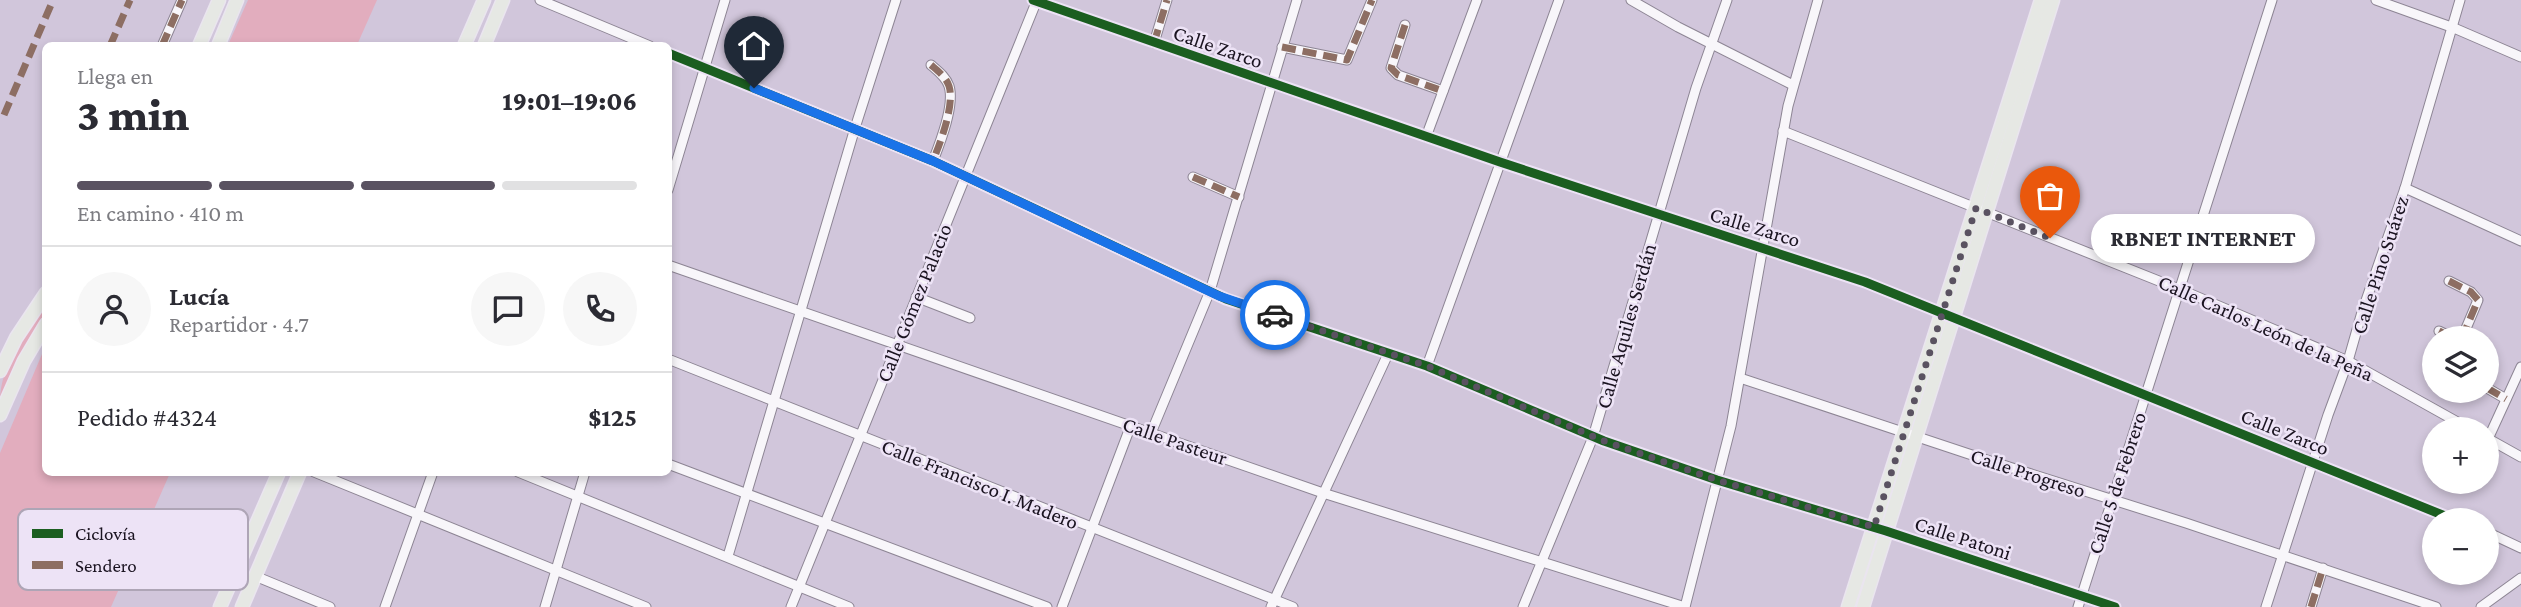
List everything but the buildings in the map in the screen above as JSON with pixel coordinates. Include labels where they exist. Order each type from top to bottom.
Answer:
[{"type":"main road","points":[[201,42],[219,0]]},
{"type":"main road","points":[[220,42],[237,0]]},
{"type":"main road","points":[[466,42],[484,0]]},
{"type":"main road","points":[[486,42],[503,0]]},
{"type":"main road","points":[[1981,210],[2041,0]]},
{"type":"main road","points":[[1848,607],[1880,529],[1981,210],[2053,0]]},
{"type":"main road","points":[[0,371],[16,338],[42,299]]},
{"type":"main road","points":[[0,415],[24,362],[42,331]]},
{"type":"main road","points":[[248,543],[277,476]]},
{"type":"main road","points":[[242,607],[298,476]]},
{"type":"main road","points":[[1863,607],[1880,529]]},
{"type":"main road","points":[[248,568],[255,576]]},
{"type":"main road","points":[[220,607],[227,590]]},
{"type":"street","points":[[164,42],[182,0]]},
{"type":"street","points":[[540,0],[640,42]]},
{"type":"street","points":[[672,176],[725,0]]},
{"type":"street","points":[[728,556],[855,128],[896,0]]},
{"type":"street","name":"Calle Zarco","points":[[1036,0],[1271,84],[1658,216],[1854,278],[2426,508]]},
{"type":"street","name":"Calle Gómez Palacio","points":[[791,607],[1036,0]]},
{"type":"street","points":[[1154,43],[1167,0]]},
{"type":"street","points":[[1151,433],[1210,292],[1271,84],[1285,48],[1297,0]]},
{"type":"street","points":[[1285,48],[1347,60],[1371,0]]},
{"type":"street","points":[[1426,137],[1477,0]]},
{"type":"street","points":[[1427,366],[1559,0]]},
{"type":"street","points":[[1631,0],[1710,44],[1793,85]]},
{"type":"street","name":"Calle Aquiles Serdán","points":[[1523,607],[1593,437],[1710,44],[1727,0]]},
{"type":"street","points":[[1685,607],[1740,378],[1793,85],[1818,0]]},
{"type":"street","name":"Calle 5 de Febrero","points":[[2078,607],[2272,0]]},
{"type":"street","points":[[2376,0],[2454,28],[2521,57]]},
{"type":"street","name":"Calle Pino Suárez","points":[[2266,607],[2405,188],[2454,28],[2460,0]]},
{"type":"street","points":[[1405,25],[1390,63],[1391,68],[1398,75],[1443,91]]},
{"type":"street","name":"Calle Patoni","points":[[672,55],[933,161],[1210,292],[1427,366],[1559,420],[1593,437],[1717,480],[1880,529],[2115,607]]},
{"type":"street","points":[[931,65],[942,75],[950,88],[943,131],[933,161]]},
{"type":"street","name":"Calle Carlos León de la Peña","points":[[1783,131],[2179,289],[2348,360],[2449,417]]},
{"type":"street","points":[[1193,177],[1239,197]]},
{"type":"street","points":[[2405,188],[2521,241]]},
{"type":"street","name":"Calle Pasteur","points":[[672,266],[1323,493],[1685,607]]},
{"type":"street","points":[[2449,281],[2471,292],[2478,300],[2467,326]]},
{"type":"street","points":[[916,297],[970,318]]},
{"type":"street","points":[[1273,603],[1388,354]]},
{"type":"street","name":"Calle Francisco I. Madero","points":[[672,361],[1273,603],[1293,607]]},
{"type":"street","points":[[2497,417],[2521,367]]},
{"type":"street","name":"Calle Progreso","points":[[1740,378],[2282,554],[2436,607]]},
{"type":"street","points":[[2499,395],[2506,399]]},
{"type":"street","points":[[1062,607],[1131,425]]},
{"type":"street","points":[[2499,445],[2521,457]]},
{"type":"street","points":[[672,465],[1047,607]]},
{"type":"street","points":[[324,476],[646,607]]},
{"type":"street","points":[[385,607],[431,476]]},
{"type":"street","points":[[528,476],[849,607]]},
{"type":"street","points":[[545,607],[584,476]]},
{"type":"street","points":[[2499,538],[2521,548]]},
{"type":"street","points":[[2311,607],[2323,568]]},
{"type":"street","points":[[255,576],[330,607]]},
{"type":"street","points":[[2481,607],[2521,578]]},
{"type":"shaded area","points":[[248,0],[377,0],[358,42],[229,42]]},
{"type":"shaded area","points":[[42,310],[42,321],[18,358],[0,401],[4,375]]},
{"type":"shaded area","points":[[42,354],[42,476],[169,476],[154,509],[18,509],[18,590],[118,590],[111,607],[0,607],[0,453]]},
{"type":"marked path","points":[[4,115],[53,0]]},
{"type":"marked path","points":[[112,42],[130,0]]},
{"type":"marked path","points":[[164,42],[182,0]]},
{"type":"marked path","points":[[1154,43],[1167,0]]},
{"type":"marked path","points":[[1282,47],[1347,60],[1372,0]]},
{"type":"marked path","points":[[1405,25],[1391,68],[1398,75],[1443,91]]},
{"type":"marked path","points":[[931,65],[946,80],[950,94],[946,124],[933,161]]},
{"type":"marked path","points":[[1193,177],[1239,197]]},
{"type":"marked path","points":[[2449,281],[2471,292],[2478,300],[2467,326]]},
{"type":"marked path","points":[[2499,395],[2506,399]]},
{"type":"marked path","points":[[2311,607],[2323,568]]},
{"type":"cycle path","points":[[1033,0],[1500,162],[1865,282],[2425,508]]},
{"type":"cycle path","points":[[672,55],[933,161],[1226,299],[1427,366],[1604,441],[1717,480],[1886,531],[2115,607]]},
{"type":"way so far","points":[[1275,315],[1427,366],[1604,441],[1717,480],[1874,527],[1976,208],[2050,238]]},
{"type":"place","name":"RBNET INTERNET","points":[[2050,238]]},
{"type":"route","points":[[754,88],[933,161],[1219,296],[1275,315]]}]
